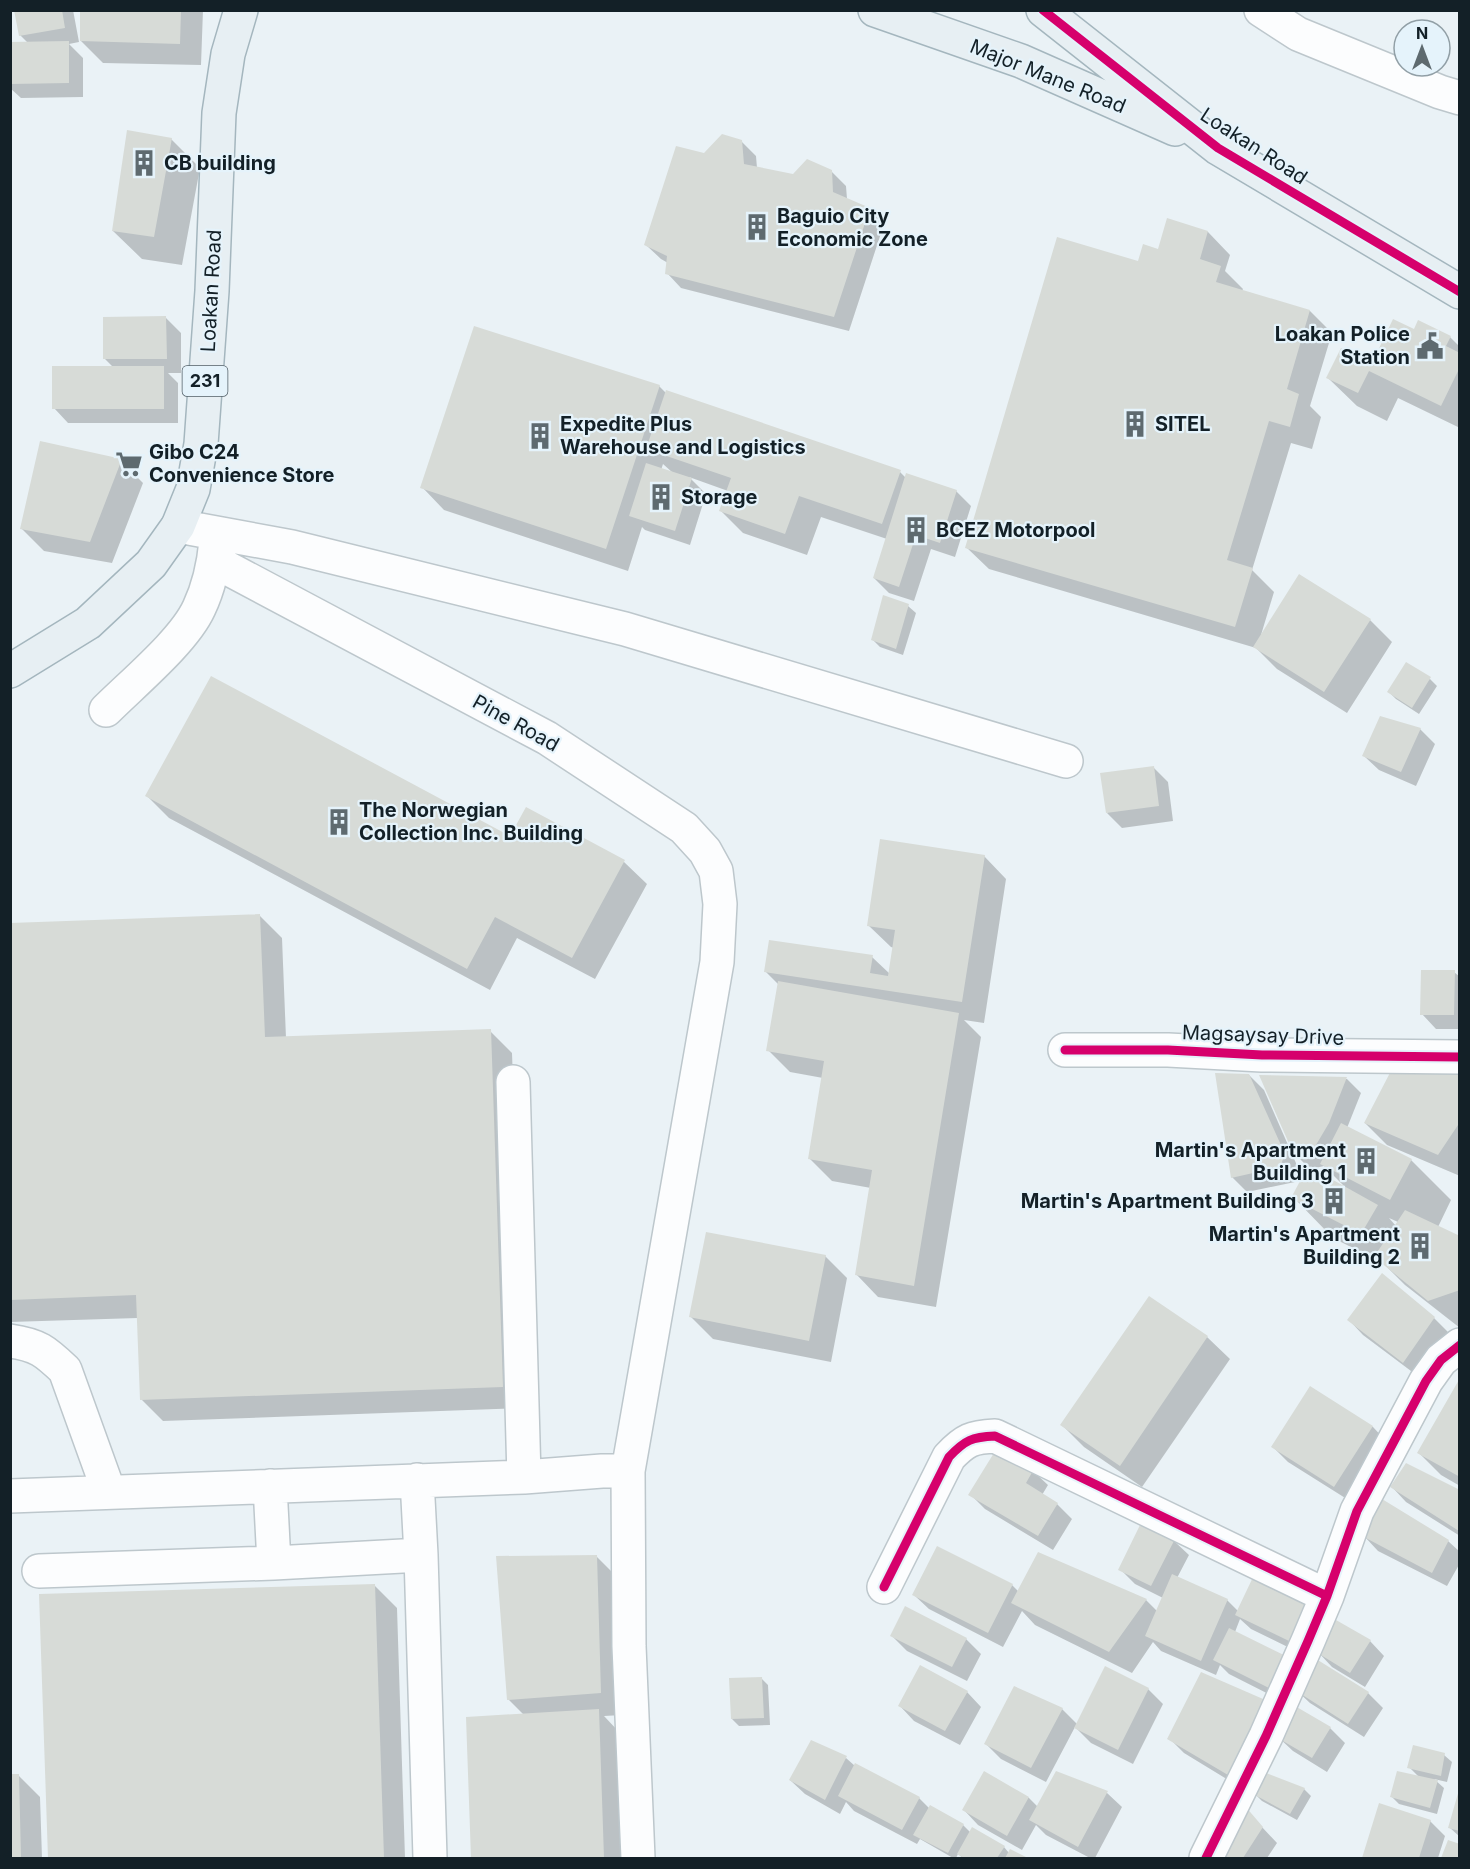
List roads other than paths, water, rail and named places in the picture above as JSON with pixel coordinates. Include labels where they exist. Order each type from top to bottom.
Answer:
[{"type":"main road","name":"Loakan Road","points":[[10,671],[88,623],[151,564],[178,526],[193,489],[201,444],[212,291],[219,113],[228,54],[241,10]]},
{"type":"main road","name":"Major Mane Road","points":[[875,10],[1021,61],[1218,148]]},
{"type":"main road","name":"Loakan Road","points":[[1043,10],[1218,148],[1460,292]]},
{"type":"street","points":[[1261,10],[1298,34],[1460,98]]},
{"type":"street","points":[[178,526],[215,547],[304,550],[625,629],[1066,761]]},
{"type":"street","points":[[106,710],[188,627],[199,609],[215,547]]},
{"type":"street","name":"Pine Road","points":[[215,547],[547,738],[684,828],[705,851],[716,871],[720,904],[717,962],[628,1471],[629,1646],[638,1858]]},
{"type":"street","name":"Magsaysay Drive","points":[[1065,1050],[1136,1049],[1262,1055],[1460,1057]]},
{"type":"street","points":[[513,1082],[524,1477]]},
{"type":"street","points":[[10,1341],[32,1344],[49,1355],[65,1370],[109,1492]]},
{"type":"street","points":[[1206,1858],[1266,1736],[1327,1596],[1357,1511],[1426,1381],[1441,1360],[1460,1345]]},
{"type":"street","points":[[884,1587],[949,1457],[962,1443],[977,1437],[995,1436],[1327,1596]]},
{"type":"street","points":[[10,1496],[628,1471]]},
{"type":"street","points":[[417,1480],[430,1858]]},
{"type":"street","points":[[270,1486],[274,1563]]},
{"type":"street","points":[[39,1571],[274,1563],[421,1555]]},
{"type":"place","name":"CB building","points":[[144,163]]},
{"type":"place","name":"Baguio City Economic Zone","points":[[757,227]]},
{"type":"place","name":"Loakan Police Station","points":[[1430,346]]},
{"type":"place","name":"SITEL","points":[[1135,424]]},
{"type":"place","name":"Expedite Plus Warehouse and Logistics","points":[[540,436]]},
{"type":"place","name":"Gibo C24 Convenience Store","points":[[129,464]]},
{"type":"place","name":"Storage","points":[[661,497]]},
{"type":"place","name":"BCEZ Motorpool","points":[[916,530]]},
{"type":"place","name":"The Norwegian Collection Inc. Building","points":[[339,822]]},
{"type":"place","name":"Martin's Apartment Building 1","points":[[1366,1161]]},
{"type":"place","name":"Martin's Apartment Building 3","points":[[1334,1201]]},
{"type":"place","name":"Martin's Apartment Building 2","points":[[1420,1246]]}]
